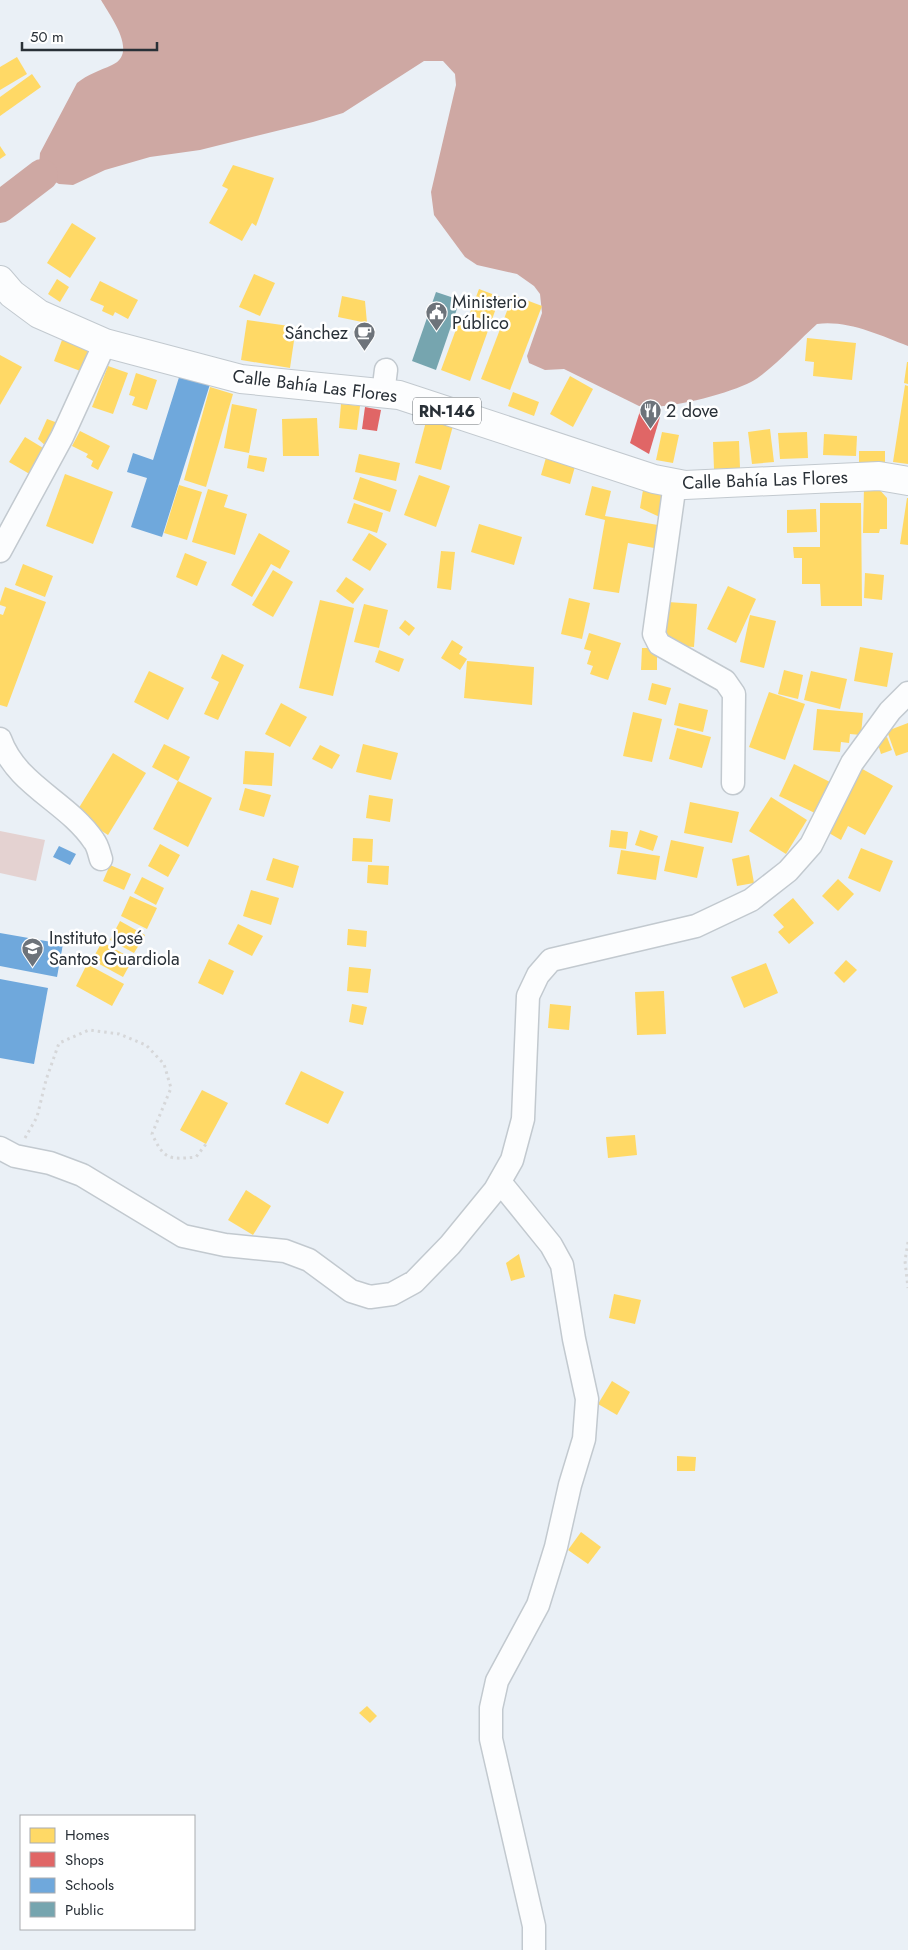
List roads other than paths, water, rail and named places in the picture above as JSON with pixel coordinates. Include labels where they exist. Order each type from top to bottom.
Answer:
[{"type":"main road","name":"Calle Bahía Las Flores","points":[[0,280],[12,294],[39,314],[105,343],[241,379],[391,390],[654,480],[685,485],[880,476],[908,481]]},
{"type":"street","points":[[0,551],[62,437],[105,343]]},
{"type":"street","points":[[675,483],[654,634],[659,644],[725,681],[734,694],[733,783]]},
{"type":"street","points":[[8,1152],[82,1175],[183,1236],[225,1245],[286,1251],[309,1260],[351,1291],[370,1297],[392,1294],[414,1282],[450,1244],[495,1190],[512,1160],[523,1119],[528,996],[538,975],[551,960],[696,926],[752,900],[788,871],[811,845],[852,763],[890,711],[908,693]]},
{"type":"street","points":[[0,739],[14,766],[34,787],[80,823],[96,842],[101,859]]},
{"type":"street","points":[[500,1182],[551,1245],[562,1265],[574,1339],[588,1400],[584,1438],[570,1484],[556,1547],[538,1605],[497,1680],[491,1708],[491,1739],[534,1926],[534,1950]]},
{"type":"waterway","points":[[0,207],[42,175]]},
{"type":"place","name":"Ministerio Público","points":[[436,331]]},
{"type":"place","name":"Sánchez","points":[[364,352]]},
{"type":"place","name":"2 dove","points":[[650,430]]},
{"type":"place","name":"Instituto José Santos Guardiola","points":[[33,967]]}]
